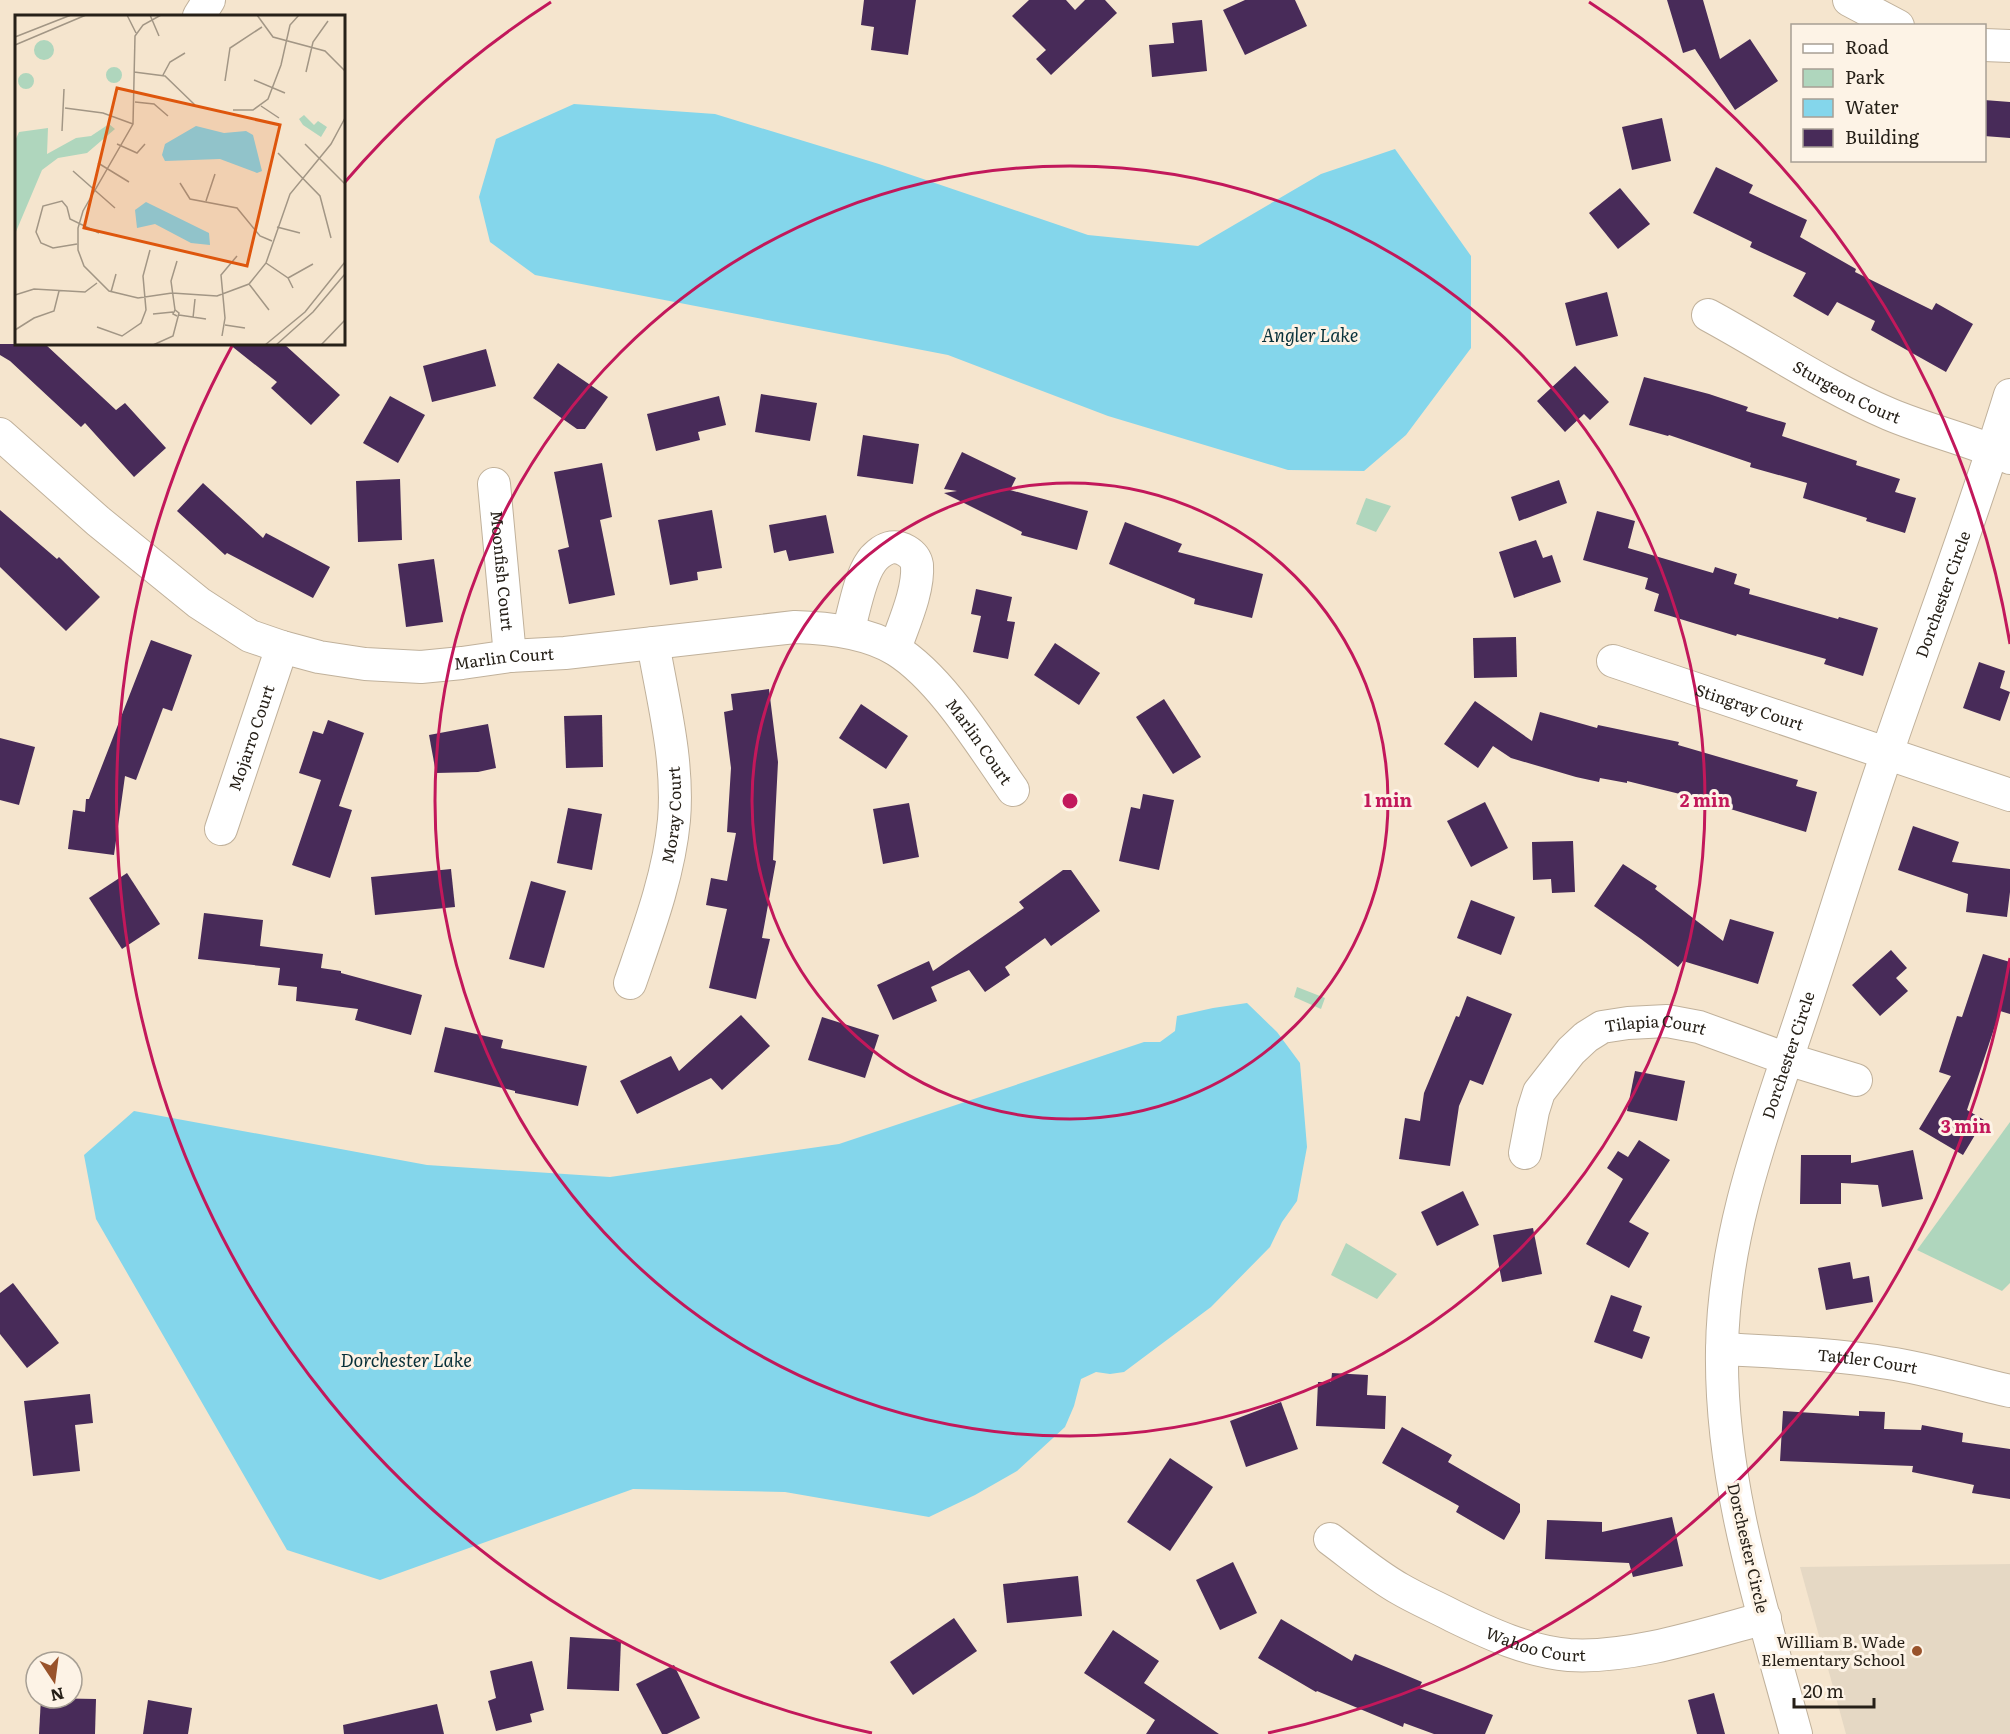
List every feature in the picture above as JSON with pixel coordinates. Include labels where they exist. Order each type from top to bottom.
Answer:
[{"type":"street","points":[[200,15],[209,0]]},
{"type":"street","points":[[1849,0],[1894,24]]},
{"type":"street","points":[[1986,45],[2010,46]]},
{"type":"street","name":"Sturgeon Court","points":[[1708,315],[1820,380],[1888,413],[2002,454]]},
{"type":"street","name":"Dorchester Circle","points":[[1796,1734],[1731,1476],[1723,1390],[1722,1349],[1730,1266],[1739,1216],[1770,1110],[1887,754],[2002,454],[2010,395]]},
{"type":"street","name":"Marlin Court","points":[[0,434],[98,521],[198,603],[250,636],[319,657],[365,664],[421,667],[795,627],[848,632],[895,650],[919,667],[937,686],[1013,790]]},
{"type":"street","name":"Moonfish Court","points":[[494,484],[510,656]]},
{"type":"street","points":[[848,632],[866,571],[872,560],[889,548],[908,551],[917,562],[916,584],[895,650]]},
{"type":"street","name":"Moray Court","points":[[630,983],[656,905],[674,821],[675,793],[670,736],[653,643]]},
{"type":"street","name":"Mojarro Court","points":[[221,829],[282,647]]},
{"type":"street","name":"Stingray Court","points":[[1613,661],[2010,795]]},
{"type":"street","name":"Tilapia Court","points":[[1525,1153],[1539,1092],[1571,1051],[1586,1037],[1602,1027],[1667,1021],[1699,1027],[1787,1059],[1856,1080]]},
{"type":"street","name":"Tattler Court","points":[[1722,1349],[1824,1355],[1878,1361],[2010,1391]]},
{"type":"street","name":"Wahoo Court","points":[[1330,1539],[1399,1589],[1478,1628],[1534,1649],[1568,1655],[1590,1655],[1640,1649],[1765,1618]]},
{"type":"shaded area","name":"William B. Wade Elementary School","points":[[2010,1564],[2010,1734],[1846,1734],[1800,1567]]},
{"type":"green space","points":[[1366,498],[1391,506],[1376,532],[1356,524]]},
{"type":"green space","points":[[1297,987],[1325,998],[1321,1009],[1294,997]]},
{"type":"green space","points":[[2010,1122],[2010,1283],[2002,1291],[1917,1250]]},
{"type":"green space","points":[[1346,1243],[1397,1274],[1377,1299],[1331,1275]]},
{"type":"water","name":"Angler Lake","points":[[574,104],[715,114],[879,164],[1088,235],[1198,246],[1321,174],[1395,149],[1471,256],[1471,348],[1406,435],[1364,471],[1288,470],[1108,416],[948,355],[535,275],[490,242],[479,197],[496,139]]},
{"type":"water","name":"Dorchester Lake","points":[[1247,1003],[1277,1032],[1300,1063],[1307,1147],[1297,1201],[1282,1222],[1270,1247],[1211,1307],[1124,1372],[1110,1374],[1096,1372],[1081,1379],[1074,1406],[1065,1427],[1017,1471],[975,1495],[929,1517],[785,1492],[633,1489],[380,1580],[287,1550],[96,1219],[84,1155],[134,1111],[427,1165],[610,1177],[839,1144],[1144,1042],[1160,1042],[1175,1031],[1177,1016]]},
{"type":"building","points":[[864,0],[916,0],[908,55],[871,50],[874,27],[861,25]]},
{"type":"building","points":[[1029,0],[1066,0],[1075,10],[1085,0],[1105,0],[1117,13],[1051,75],[1036,59],[1046,50],[1012,16]]},
{"type":"building","points":[[1245,0],[1295,0],[1307,26],[1245,55],[1223,10]]},
{"type":"building","points":[[1667,0],[1703,0],[1720,59],[1750,39],[1778,81],[1735,110],[1695,49],[1683,53]]},
{"type":"building","points":[[1202,20],[1207,71],[1152,77],[1149,45],[1174,43],[1172,23]]},
{"type":"building","points":[[1986,100],[2010,102],[2010,138],[1986,136]]},
{"type":"building","points":[[1662,118],[1671,161],[1632,170],[1622,127]]},
{"type":"building","points":[[1716,167],[1753,185],[1749,193],[1807,220],[1800,237],[1856,269],[1855,272],[1932,310],[1936,303],[1973,324],[1946,372],[1871,330],[1875,321],[1837,302],[1828,316],[1793,296],[1806,273],[1750,247],[1752,242],[1693,213]]},
{"type":"building","points":[[1620,188],[1650,224],[1618,249],[1589,213]]},
{"type":"building","points":[[1607,292],[1618,336],[1576,346],[1565,303]]},
{"type":"building","points":[[0,344],[46,345],[116,410],[125,403],[166,448],[134,477],[85,423],[81,427],[10,361],[0,355]]},
{"type":"building","points":[[230,345],[285,345],[340,395],[311,425],[271,388],[277,382]]},
{"type":"building","points":[[486,349],[496,386],[432,402],[423,366]]},
{"type":"building","points":[[558,363],[608,397],[585,429],[577,429],[533,398]]},
{"type":"building","points":[[1575,366],[1609,402],[1590,420],[1584,414],[1565,432],[1537,401]]},
{"type":"building","points":[[1644,377],[1748,407],[1746,411],[1786,423],[1782,436],[1857,461],[1856,465],[1900,479],[1895,492],[1916,498],[1905,533],[1866,521],[1867,518],[1803,498],[1807,483],[1750,467],[1751,463],[1669,435],[1629,425]]},
{"type":"building","points":[[761,394],[817,403],[810,441],[755,432]]},
{"type":"building","points":[[390,396],[425,415],[398,463],[363,443]]},
{"type":"building","points":[[719,396],[726,425],[698,432],[700,440],[656,451],[647,414]]},
{"type":"building","points":[[863,435],[919,444],[913,484],[857,476]]},
{"type":"building","points":[[962,452],[1016,478],[1010,490],[1088,511],[1077,550],[1021,535],[1022,532],[944,493],[957,491],[944,489]]},
{"type":"building","points":[[602,463],[612,517],[600,520],[615,595],[569,604],[558,550],[569,547],[554,472]]},
{"type":"building","points":[[400,479],[402,540],[358,542],[356,481]]},
{"type":"building","points":[[1559,480],[1567,503],[1519,521],[1511,497]]},
{"type":"building","points":[[203,483],[263,538],[266,533],[330,567],[313,598],[227,553],[225,555],[177,511]]},
{"type":"building","points":[[0,510],[57,559],[59,557],[100,597],[66,631],[0,567]]},
{"type":"building","points":[[712,510],[722,568],[697,572],[698,580],[670,585],[658,520]]},
{"type":"building","points":[[1597,511],[1635,521],[1628,548],[1713,573],[1715,567],[1737,574],[1734,584],[1750,589],[1749,594],[1878,628],[1863,676],[1824,664],[1826,659],[1737,634],[1736,636],[1654,611],[1659,594],[1645,589],[1648,578],[1583,560]]},
{"type":"building","points":[[826,515],[834,553],[789,561],[786,550],[774,553],[769,525]]},
{"type":"building","points":[[1125,522],[1182,544],[1178,552],[1263,574],[1252,618],[1194,604],[1195,599],[1109,564]]},
{"type":"building","points":[[1536,540],[1543,558],[1552,555],[1561,582],[1514,598],[1499,552]]},
{"type":"building","points":[[434,559],[443,622],[406,627],[398,564]]},
{"type":"building","points":[[976,589],[1012,597],[1007,621],[1015,622],[1008,659],[973,652],[981,616],[971,614]]},
{"type":"building","points":[[1516,637],[1517,677],[1474,678],[1473,638]]},
{"type":"building","points":[[151,640],[192,655],[172,711],[163,708],[136,780],[125,776],[114,855],[68,849],[73,810],[85,812],[86,799],[89,799]]},
{"type":"building","points":[[1055,643],[1100,673],[1079,705],[1034,675]]},
{"type":"building","points":[[1979,662],[2005,671],[2000,688],[2010,692],[2000,721],[1963,708]]},
{"type":"building","points":[[769,689],[778,762],[773,860],[776,861],[762,938],[770,939],[756,999],[709,988],[727,909],[706,905],[711,878],[727,881],[736,833],[727,832],[731,768],[724,712],[733,710],[731,694]]},
{"type":"building","points":[[1164,699],[1201,757],[1173,774],[1136,717]]},
{"type":"building","points":[[1475,701],[1532,741],[1540,712],[1597,728],[1598,725],[1679,742],[1678,745],[1798,780],[1796,786],[1817,792],[1806,832],[1684,795],[1627,781],[1627,783],[1600,778],[1599,782],[1576,777],[1511,758],[1493,746],[1478,768],[1444,744]]},
{"type":"building","points":[[861,704],[908,736],[886,769],[839,738]]},
{"type":"building","points":[[602,715],[603,767],[566,768],[564,716]]},
{"type":"building","points":[[328,720],[364,733],[339,806],[352,810],[330,878],[292,865],[321,780],[299,773],[313,731],[323,734]]},
{"type":"building","points":[[488,724],[496,768],[478,772],[436,773],[429,735]]},
{"type":"building","points":[[0,738],[35,747],[19,805],[0,800]]},
{"type":"building","points":[[1143,794],[1174,800],[1159,870],[1119,861],[1131,807],[1140,809]]},
{"type":"building","points":[[1485,802],[1508,848],[1471,867],[1447,821]]},
{"type":"building","points":[[909,803],[919,857],[883,864],[873,809]]},
{"type":"building","points":[[568,808],[602,814],[592,870],[557,863]]},
{"type":"building","points":[[1913,826],[1959,842],[1952,862],[2010,869],[2007,917],[1966,912],[1968,894],[1898,870]]},
{"type":"building","points":[[1573,841],[1575,892],[1552,893],[1551,879],[1533,880],[1532,842]]},
{"type":"building","points":[[1623,864],[1657,886],[1655,889],[1723,941],[1730,919],[1774,932],[1758,984],[1683,961],[1678,967],[1594,906]]},
{"type":"building","points":[[451,869],[455,907],[375,915],[371,877]]},
{"type":"building","points":[[1063,870],[1071,870],[1100,911],[1051,946],[1045,938],[1005,967],[1010,975],[985,992],[969,970],[931,987],[937,1001],[893,1020],[877,985],[929,961],[933,971],[1024,908],[1019,902]]},
{"type":"building","points":[[127,873],[160,924],[122,949],[89,898]]},
{"type":"building","points":[[531,881],[566,891],[544,968],[509,959]]},
{"type":"building","points":[[1471,900],[1515,917],[1501,955],[1457,938]]},
{"type":"building","points":[[204,913],[263,920],[260,946],[323,954],[321,968],[341,971],[341,973],[422,995],[411,1035],[355,1020],[358,1009],[296,1001],[297,987],[278,985],[280,968],[198,959]]},
{"type":"building","points":[[1891,950],[1907,968],[1896,978],[1908,991],[1880,1016],[1852,985]]},
{"type":"building","points":[[1983,954],[2010,962],[2010,1014],[2000,1011],[1967,1110],[1984,1120],[1963,1155],[1919,1129],[1951,1076],[1939,1072],[1957,1016],[1962,1017]]},
{"type":"building","points":[[1467,996],[1512,1014],[1483,1085],[1470,1080],[1459,1106],[1450,1166],[1399,1159],[1405,1118],[1420,1121],[1424,1093],[1456,1016],[1459,1017]]},
{"type":"building","points":[[741,1015],[770,1046],[722,1090],[711,1078],[637,1114],[620,1081],[671,1056],[679,1071]]},
{"type":"building","points":[[822,1017],[879,1035],[865,1078],[808,1060]]},
{"type":"building","points":[[445,1027],[503,1040],[501,1048],[587,1066],[578,1106],[515,1093],[515,1091],[434,1072]]},
{"type":"building","points":[[1635,1071],[1685,1081],[1677,1121],[1627,1111]]},
{"type":"building","points":[[1639,1140],[1670,1160],[1629,1222],[1649,1233],[1629,1268],[1586,1244],[1623,1179],[1607,1168],[1618,1151],[1628,1157]]},
{"type":"building","points":[[1913,1150],[1923,1199],[1882,1207],[1878,1185],[1841,1183],[1841,1204],[1800,1204],[1801,1155],[1851,1155],[1851,1163]]},
{"type":"building","points":[[1463,1191],[1479,1225],[1437,1246],[1421,1212]]},
{"type":"building","points":[[1533,1228],[1542,1274],[1502,1282],[1493,1235]]},
{"type":"building","points":[[1850,1262],[1853,1279],[1869,1276],[1873,1302],[1826,1310],[1818,1268]]},
{"type":"building","points":[[13,1283],[59,1343],[27,1368],[0,1334],[0,1293]]},
{"type":"building","points":[[1611,1295],[1642,1306],[1633,1331],[1650,1337],[1642,1359],[1594,1342]]},
{"type":"building","points":[[1332,1373],[1368,1375],[1367,1395],[1386,1396],[1385,1429],[1316,1426],[1318,1382],[1331,1382]]},
{"type":"building","points":[[90,1394],[93,1423],[75,1425],[80,1471],[33,1476],[24,1401]]},
{"type":"building","points":[[1281,1402],[1298,1449],[1246,1467],[1230,1421]]},
{"type":"building","points":[[1783,1411],[1859,1416],[1859,1411],[1885,1412],[1884,1429],[1921,1430],[1922,1425],[1963,1433],[1962,1442],[2010,1449],[2010,1499],[1972,1493],[1974,1485],[1912,1472],[1913,1466],[1780,1461]]},
{"type":"building","points":[[1402,1427],[1452,1455],[1448,1462],[1520,1504],[1520,1512],[1504,1540],[1456,1512],[1459,1506],[1382,1463]]},
{"type":"building","points":[[1170,1458],[1213,1487],[1170,1551],[1127,1522]]},
{"type":"building","points":[[1672,1517],[1683,1566],[1633,1577],[1629,1563],[1545,1559],[1547,1520],[1602,1522],[1602,1532]]},
{"type":"building","points":[[1233,1562],[1257,1613],[1220,1630],[1196,1580]]},
{"type":"building","points":[[1078,1576],[1082,1616],[1007,1623],[1003,1584]]},
{"type":"building","points":[[954,1618],[977,1651],[913,1695],[890,1662]]},
{"type":"building","points":[[1281,1619],[1352,1661],[1355,1654],[1422,1682],[1419,1688],[1493,1715],[1485,1734],[1434,1734],[1404,1723],[1403,1727],[1316,1692],[1258,1658]]},
{"type":"building","points":[[1113,1630],[1159,1661],[1144,1683],[1219,1734],[1146,1734],[1155,1720],[1084,1673]]},
{"type":"building","points":[[570,1637],[621,1640],[619,1691],[567,1689]]},
{"type":"building","points":[[532,1661],[544,1710],[530,1714],[532,1722],[496,1731],[488,1701],[496,1698],[490,1671]]},
{"type":"building","points":[[674,1665],[700,1718],[667,1734],[662,1734],[636,1684]]},
{"type":"building","points":[[1714,1693],[1725,1734],[1697,1734],[1688,1700]]},
{"type":"building","points":[[84,1699],[96,1699],[95,1734],[39,1734],[40,1710],[84,1710]]},
{"type":"building","points":[[148,1700],[192,1708],[188,1734],[143,1734]]},
{"type":"building","points":[[437,1704],[444,1734],[344,1734],[343,1725]]},
{"type":"place","name":"William B. Wade Elementary School","points":[[1917,1651]]}]
